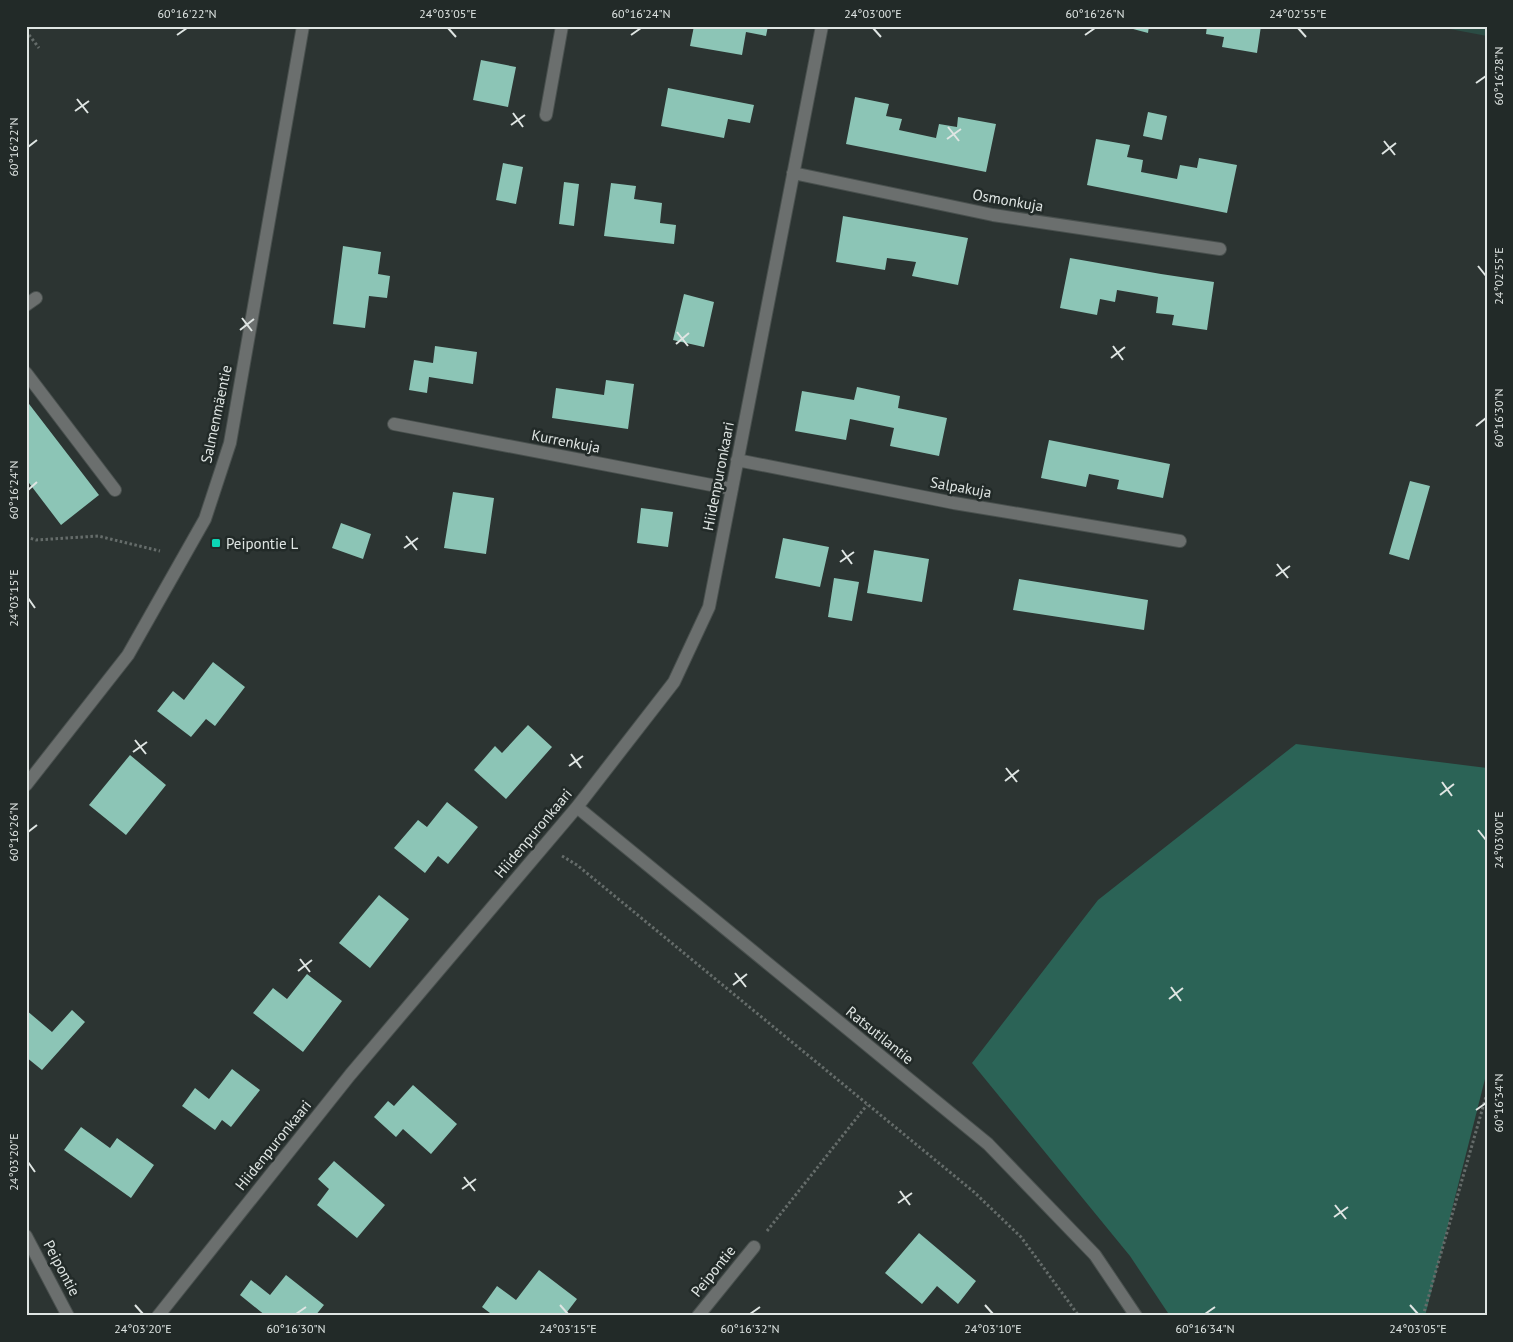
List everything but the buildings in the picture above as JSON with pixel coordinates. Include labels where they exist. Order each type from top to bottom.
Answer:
[{"type":"street","name":"Salmenmäentie","points":[[26,785],[128,655],[205,519],[230,443],[303,26]]},
{"type":"street","points":[[546,115],[562,26]]},
{"type":"street","name":"Hiidenpuronkaari","points":[[158,1316],[350,1075],[577,807],[674,682],[709,607],[822,26]]},
{"type":"street","name":"Osmonkuja","points":[[793,173],[993,215],[1220,249]]},
{"type":"street","points":[[26,373],[115,490]]},
{"type":"street","name":"Kurrenkuja","points":[[394,424],[732,489]]},
{"type":"street","name":"Salpakuja","points":[[738,460],[954,503],[1180,541]]},
{"type":"street","name":"Ratsutilantie","points":[[577,807],[988,1144],[1094,1255],[1136,1316]]},
{"type":"street","name":"Peipontie","points":[[26,1236],[68,1316]]},
{"type":"street","name":"Peipontie","points":[[698,1316],[754,1247]]},
{"type":"path","points":[[26,31],[39,48]]},
{"type":"path","points":[[26,537],[36,540],[98,536],[160,551]]},
{"type":"path","points":[[544,846],[577,865],[974,1192],[1021,1237],[1079,1316]]},
{"type":"path","points":[[1423,1316],[1487,1093]]},
{"type":"path","points":[[754,1247],[867,1105]]},
{"type":"green space","points":[[1434,26],[1487,26],[1487,36]]},
{"type":"green space","points":[[1296,744],[1487,768],[1487,1071],[1425,1316],[1170,1316],[1130,1256],[972,1063],[1098,900]]},
{"type":"place","name":"Peipontie L","points":[[216,543]]}]
